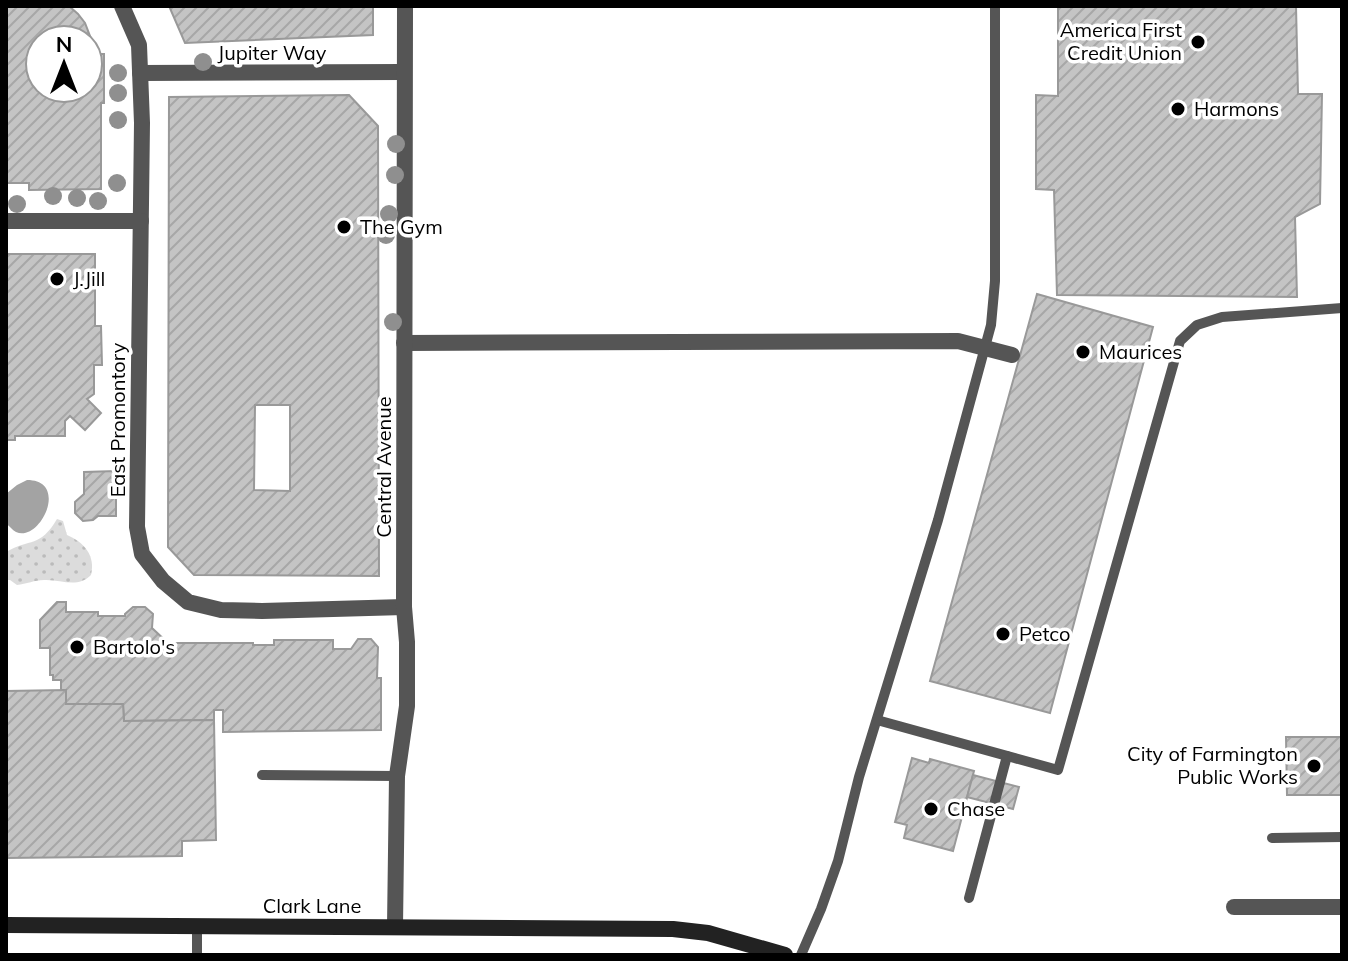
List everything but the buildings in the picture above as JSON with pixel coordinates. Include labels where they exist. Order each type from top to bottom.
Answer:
[{"type":"main road","name":"Clark Lane","points":[[6,925],[673,929],[708,933],[785,955]]},
{"type":"street","name":"East Promontory","points":[[122,6],[139,45],[142,123],[137,527],[142,554],[163,581],[188,602],[221,610],[404,607]]},
{"type":"street","name":"Central Avenue","points":[[395,926],[397,776],[407,706],[404,607],[405,6]]},
{"type":"street","name":"Jupiter Way","points":[[140,73],[404,72]]},
{"type":"street","points":[[6,221],[141,221]]},
{"type":"street","points":[[404,343],[958,341],[1012,355]]},
{"type":"street","points":[[1234,907],[1342,907]]},
{"type":"lane","points":[[801,955],[838,861],[859,777],[938,520],[991,325],[995,281],[995,6]]},
{"type":"lane","points":[[877,720],[1058,770],[1180,341],[1197,325],[1222,317],[1342,308]]},
{"type":"lane","points":[[969,898],[1007,756]]},
{"type":"lane","points":[[262,775],[397,776]]},
{"type":"lane","points":[[1272,838],[1342,837]]},
{"type":"lane","points":[[197,926],[197,955]]},
{"type":"shaded area","points":[[27,480],[40,483],[47,490],[47,510],[34,529],[25,533],[16,532],[6,524],[6,494]]},
{"type":"shaded area","points":[[57,519],[63,521],[67,535],[87,550],[92,562],[91,575],[80,582],[44,580],[17,585],[6,580],[6,552],[40,538]]},
{"type":"place","name":"America First Credit Union","points":[[1198,42]]},
{"type":"place","name":"Harmons","points":[[1178,109]]},
{"type":"place","name":"The Gym","points":[[344,227]]},
{"type":"place","name":"J.Jill","points":[[57,279]]},
{"type":"place","name":"Maurices","points":[[1083,352]]},
{"type":"place","name":"Petco","points":[[1003,634]]},
{"type":"place","name":"Bartolo's","points":[[77,647]]},
{"type":"place","name":"City of Farmington Public Works","points":[[1314,766]]},
{"type":"place","name":"Chase","points":[[931,809]]}]
